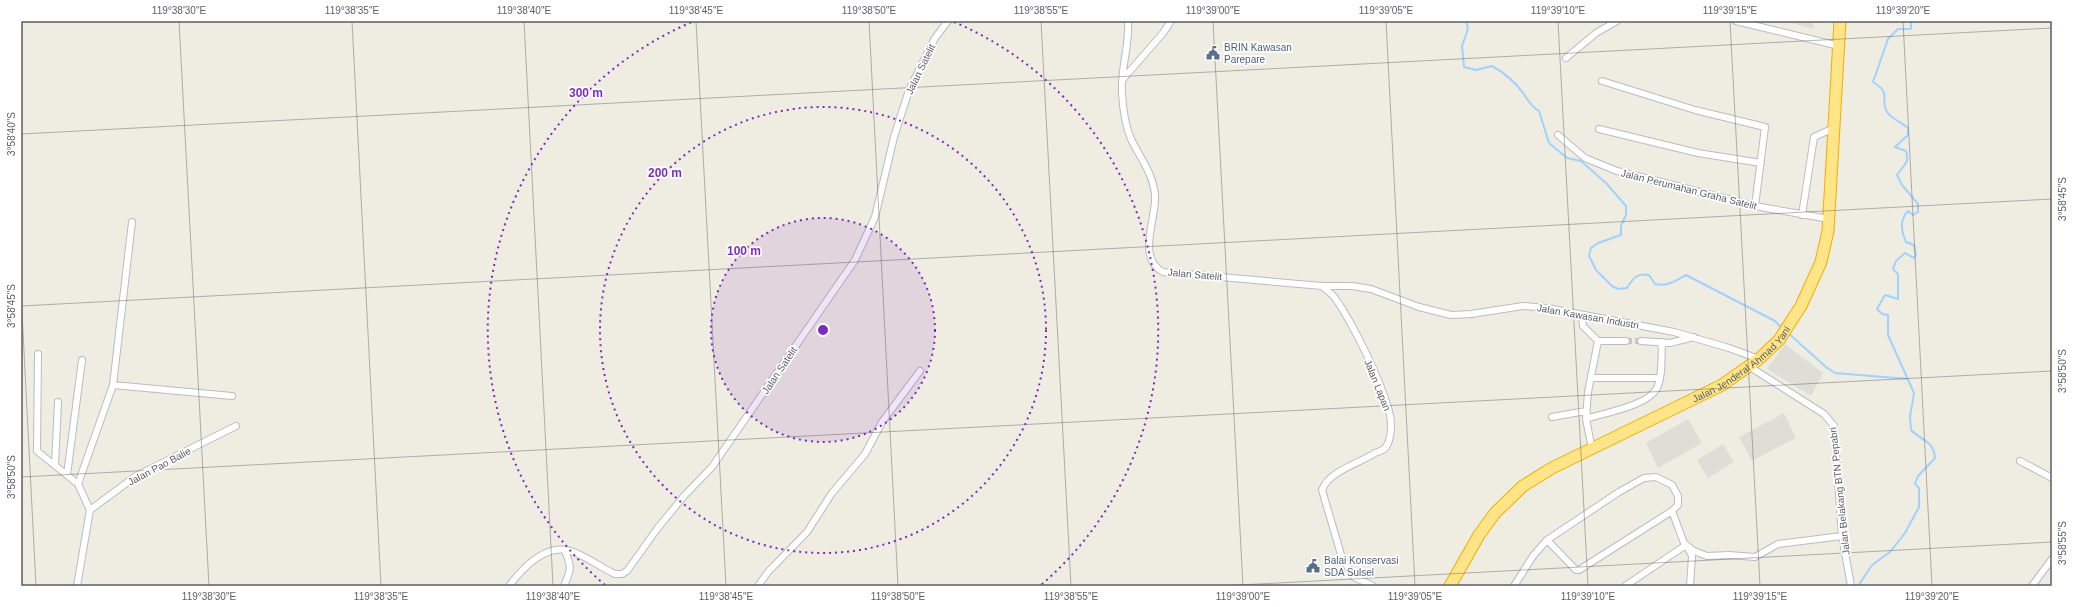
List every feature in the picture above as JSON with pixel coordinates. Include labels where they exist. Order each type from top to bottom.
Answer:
[{"type":"highway","name":"Jalan Jenderal Ahmad Yani","points":[[1450,586],[1479,535],[1495,512],[1523,486],[1552,468],[1722,385],[1755,363],[1785,332],[1801,306],[1821,262],[1829,219],[1840,21]]},
{"type":"street","name":"Jalan Satelit","points":[[512,584],[539,556],[553,550],[575,552],[615,574],[622,574],[627,571],[652,535],[684,496],[712,467],[855,260],[875,217],[894,137],[909,90],[935,38],[948,21]]},
{"type":"street","name":"Jalan Satelit","points":[[1128,21],[1121,92],[1124,114],[1129,131],[1149,170],[1154,187],[1155,206],[1149,250],[1157,268],[1163,272],[1322,286]]},
{"type":"street","points":[[1123,79],[1163,33],[1171,21]]},
{"type":"street","points":[[1566,58],[1596,33],[1617,21]]},
{"type":"street","points":[[1736,21],[1839,46]]},
{"type":"street","points":[[1602,81],[1695,110],[1765,127],[1755,206]]},
{"type":"street","points":[[1802,215],[1814,138],[1834,128]]},
{"type":"street","points":[[1599,129],[1698,153],[1761,163]]},
{"type":"street","name":"Jalan Perumahan Graha Satelit","points":[[1558,135],[1585,158],[1617,171],[1755,206],[1829,219]]},
{"type":"street","points":[[78,484],[113,385],[132,222]]},
{"type":"street","name":"Jalan Kawasan Industri","points":[[1322,286],[1352,286],[1371,289],[1419,307],[1451,315],[1471,314],[1523,306],[1547,308],[1695,337],[1755,363]]},
{"type":"street","name":"Jalan Lapan","points":[[1322,286],[1334,296],[1344,313],[1370,365],[1390,412],[1391,430],[1386,447],[1361,462],[1332,476],[1324,483],[1322,490],[1342,558],[1354,577],[1373,586]]},
{"type":"street","points":[[1582,315],[1583,326],[1598,341],[1626,341]]},
{"type":"street","points":[[1640,341],[1678,342],[1695,337]]},
{"type":"street","points":[[1592,449],[1586,419],[1586,411],[1598,341]]},
{"type":"street","points":[[1586,419],[1643,401],[1654,392],[1659,378],[1662,342]]},
{"type":"street","points":[[38,354],[38,450],[78,484],[90,510],[77,586]]},
{"type":"street","points":[[67,475],[82,360]]},
{"type":"street","name":"Jalan Belakang BTN Pepabri","points":[[1755,363],[1824,414],[1834,426],[1842,536],[1851,586]]},
{"type":"street","points":[[758,586],[768,572],[807,532],[832,493],[866,454],[882,422],[920,371]]},
{"type":"street","points":[[1591,378],[1659,378]]},
{"type":"street","points":[[113,385],[232,396]]},
{"type":"street","points":[[54,465],[58,402]]},
{"type":"street","points":[[1552,417],[1586,411]]},
{"type":"street","name":"Jalan Pao Balie","points":[[90,510],[136,476],[236,426]]},
{"type":"street","points":[[2020,461],[2052,478]]},
{"type":"street","points":[[1514,586],[1533,556],[1547,540],[1618,492],[1644,478],[1656,477],[1672,485],[1679,499],[1678,505],[1672,511],[1579,570],[1576,570],[1547,540]]},
{"type":"street","points":[[1672,511],[1677,528],[1692,556],[1690,586]]},
{"type":"street","points":[[1686,545],[1707,556],[1729,555],[1748,558],[1755,557],[1778,544],[1842,536]]},
{"type":"street","points":[[1625,586],[1686,545]]},
{"type":"street","points":[[564,586],[569,575],[570,564],[565,551]]},
{"type":"street","points":[[2032,586],[2052,559]]},
{"type":"shaded area","points":[[1785,21],[1812,21],[1814,29]]},
{"type":"shaded area","points":[[1785,344],[1823,373],[1811,396],[1767,369]]},
{"type":"shaded area","points":[[1784,413],[1796,438],[1752,461],[1739,437]]},
{"type":"shaded area","points":[[1688,419],[1702,443],[1658,468],[1646,443]]},
{"type":"shaded area","points":[[1723,444],[1734,462],[1708,478],[1697,460]]},
{"type":"waterway","points":[[1466,21],[1468,29],[1462,46],[1464,67],[1476,70],[1492,66],[1509,78],[1539,111],[1549,143],[1567,158],[1581,161],[1606,183],[1626,206],[1626,215],[1621,226],[1621,235],[1598,243],[1591,248],[1589,256],[1596,270],[1612,286],[1618,289],[1627,288],[1633,279],[1641,275],[1649,275],[1655,284],[1659,285],[1671,283],[1686,275],[1775,321],[1783,329]]},
{"type":"waterway","points":[[1858,586],[1872,565],[1890,552],[1905,533],[1919,507],[1919,488],[1915,484],[1918,476],[1935,458],[1930,444],[1911,430],[1910,417],[1914,393],[1888,335],[1888,315],[1882,314],[1877,309],[1885,295],[1898,299],[1898,274],[1893,269],[1896,261],[1905,253],[1914,258],[1916,255],[1914,245],[1906,242],[1903,234],[1902,222],[1908,211],[1913,215],[1918,212],[1918,204],[1902,185],[1897,175],[1906,162],[1906,151],[1895,147],[1908,135],[1908,128],[1887,112],[1884,104],[1884,93],[1879,86],[1873,82],[1888,39],[1898,29],[1911,29],[1911,21]]},
{"type":"waterway","points":[[1788,333],[1826,367],[1835,373],[1908,379]]},
{"type":"tunnel","points":[[1626,341],[1641,341]]},
{"type":"place","name":"BRIN Kawasan Parepare","points":[[1213,53]]},
{"type":"place","name":"Balai Konservasi SDA Sulsel","points":[[1313,566]]}]
